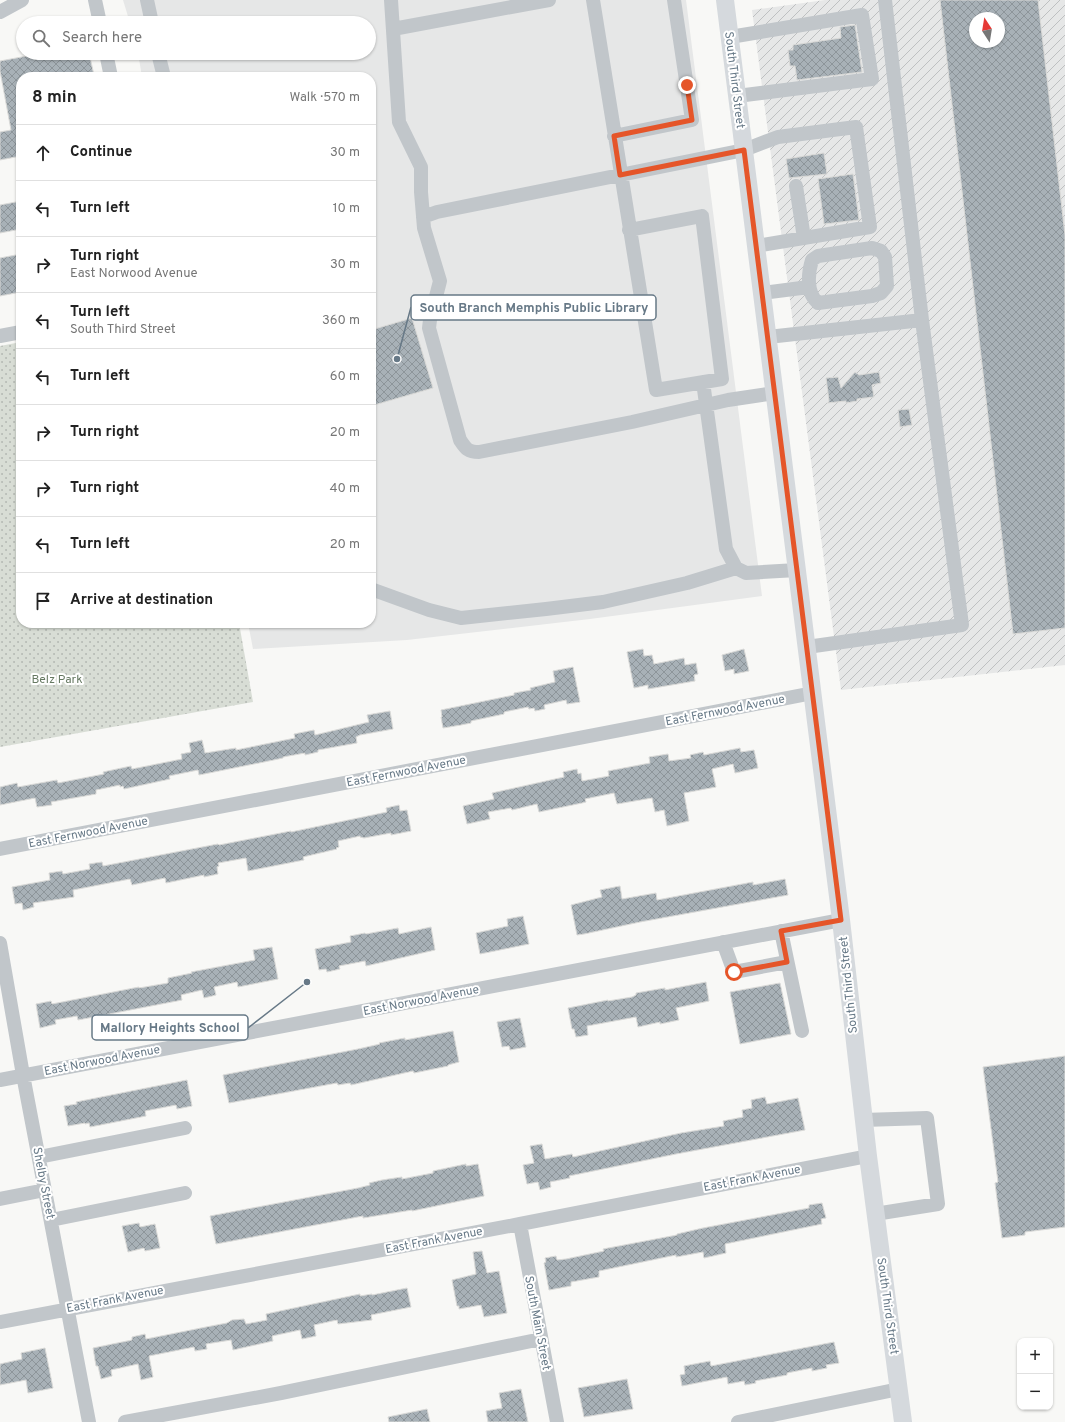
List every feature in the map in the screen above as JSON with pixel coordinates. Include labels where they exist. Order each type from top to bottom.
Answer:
[{"type":"main road","name":"South Third Street","points":[[725,0],[841,920],[863,1120],[903,1422]]},
{"type":"street","points":[[0,12],[22,0]]},
{"type":"street","points":[[95,0],[98,16]]},
{"type":"street","points":[[147,0],[150,16]]},
{"type":"street","points":[[391,0],[398,122],[421,167],[423,217],[428,241],[440,281],[429,328],[460,440],[465,448],[471,452],[479,452],[632,422],[728,400],[775,393]]},
{"type":"street","points":[[393,29],[516,3],[549,0]]},
{"type":"street","points":[[593,0],[620,175],[629,230],[656,390],[722,379],[702,216],[629,230]]},
{"type":"street","points":[[614,136],[692,120],[674,0]]},
{"type":"street","points":[[807,647],[962,625],[922,320],[884,0]]},
{"type":"street","points":[[730,37],[862,15],[872,79],[737,96]]},
{"type":"street","points":[[107,60],[110,72]]},
{"type":"street","points":[[160,60],[163,72]]},
{"type":"street","points":[[423,217],[437,212],[744,150],[778,137],[856,128],[870,227],[756,246]]},
{"type":"street","points":[[796,186],[804,238]]},
{"type":"street","points":[[872,248],[881,251],[885,257],[887,286],[881,293],[872,296],[818,303],[813,298],[809,287],[812,260],[818,256],[872,248]]},
{"type":"street","points":[[762,292],[809,287]]},
{"type":"street","points":[[768,337],[922,320]]},
{"type":"street","points":[[0,336],[16,333]]},
{"type":"street","points":[[703,382],[726,549],[736,568],[746,573],[797,570]]},
{"type":"street","points":[[376,590],[429,610],[461,618],[546,610],[603,602],[686,583],[736,568]]},
{"type":"street","name":"East Fernwood Avenue","points":[[0,849],[813,693]]},
{"type":"street","name":"East Norwood Avenue","points":[[0,1080],[841,920]]},
{"type":"street","points":[[781,931],[802,1031]]},
{"type":"street","points":[[724,942],[734,972],[787,962]]},
{"type":"street","name":"Shelby Street","points":[[0,943],[1,959],[89,1422]]},
{"type":"street","points":[[863,1120],[927,1118],[938,1204],[875,1214]]},
{"type":"street","points":[[39,1157],[185,1128]]},
{"type":"street","name":"East Frank Avenue","points":[[0,1322],[520,1224],[868,1156]]},
{"type":"street","points":[[0,1199],[45,1190]]},
{"type":"street","points":[[51,1220],[186,1193]]},
{"type":"street","name":"South Main Street","points":[[520,1224],[557,1422]]},
{"type":"street","points":[[125,1422],[281,1393],[542,1339]]},
{"type":"street","points":[[738,1422],[899,1389]]},
{"type":"shaded area","points":[[123,0],[686,0],[762,596],[590,619],[407,640],[253,649],[249,628],[376,628],[376,72],[141,72],[139,60],[376,60],[376,16],[128,16]]},
{"type":"shaded area","points":[[825,0],[1065,0],[1065,665],[841,690],[752,10]]},
{"type":"green space","name":"Belz Park","points":[[16,343],[16,628],[240,628],[253,702],[0,747],[0,346]]},
{"type":"building","points":[[940,0],[1038,0],[1065,235],[1065,628],[1013,634]]},
{"type":"building","points":[[855,25],[862,72],[797,80],[795,66],[790,66],[788,50],[793,50],[793,45],[841,38],[840,27]]},
{"type":"building","points":[[16,58],[16,60],[91,60],[93,72],[16,72],[16,157],[0,160],[0,132],[11,130],[0,71],[0,61]]},
{"type":"building","points":[[824,153],[827,174],[789,178],[786,159]]},
{"type":"building","points":[[853,174],[859,220],[824,224],[818,179]]},
{"type":"building","points":[[16,202],[16,230],[0,233],[0,205]]},
{"type":"building","points":[[16,255],[16,293],[0,296],[0,258]]},
{"type":"building","points":[[412,318],[433,388],[376,405],[376,329]]},
{"type":"building","points":[[855,372],[859,375],[879,372],[881,383],[872,385],[874,397],[857,399],[857,401],[846,403],[846,401],[827,403],[829,401],[826,378],[838,377],[841,388]]},
{"type":"building","points":[[909,409],[912,425],[900,427],[898,410]]},
{"type":"building","points":[[643,649],[644,656],[652,655],[654,664],[684,658],[685,665],[696,663],[698,674],[694,675],[695,681],[648,689],[648,685],[634,688],[627,652]]},
{"type":"building","points":[[744,649],[749,671],[734,674],[734,669],[725,671],[722,655]]},
{"type":"building","points":[[573,667],[580,702],[567,704],[566,700],[544,705],[545,709],[535,711],[534,708],[529,709],[528,707],[471,721],[471,723],[443,728],[441,710],[531,690],[530,688],[555,682],[553,671]]},
{"type":"building","points":[[390,711],[393,729],[360,735],[356,737],[357,743],[318,750],[318,752],[305,755],[305,753],[283,757],[199,775],[198,770],[169,776],[170,779],[124,789],[123,786],[120,787],[120,785],[96,790],[96,794],[51,802],[52,805],[37,807],[35,798],[0,805],[0,787],[17,783],[18,787],[57,780],[58,783],[104,774],[103,772],[131,766],[132,769],[182,759],[181,754],[191,752],[189,743],[202,740],[205,753],[236,748],[236,750],[295,738],[294,734],[314,730],[315,735],[369,722],[367,715]]},
{"type":"building","points":[[740,748],[741,752],[754,750],[758,768],[735,773],[733,764],[712,769],[716,787],[684,793],[689,821],[667,826],[664,810],[655,812],[652,798],[617,804],[614,793],[585,799],[586,802],[539,812],[537,804],[512,810],[511,808],[488,812],[490,819],[467,824],[463,806],[494,799],[492,793],[564,777],[563,772],[577,769],[578,774],[581,773],[582,781],[609,776],[608,771],[650,763],[649,757],[668,754],[669,761],[691,758],[690,755],[703,752],[704,755]]},
{"type":"building","points":[[399,805],[400,811],[407,810],[411,831],[364,838],[360,836],[338,841],[339,847],[336,848],[337,849],[303,857],[304,860],[248,871],[246,858],[218,863],[218,874],[204,877],[204,875],[166,883],[165,878],[132,885],[130,879],[73,890],[74,897],[33,903],[34,907],[23,910],[22,903],[15,904],[12,887],[50,880],[49,873],[62,871],[63,874],[90,869],[89,864],[102,862],[103,866],[291,832],[387,812],[386,808]]},
{"type":"building","points":[[785,879],[788,895],[577,935],[571,905],[602,897],[600,890],[620,886],[622,899],[656,893],[657,900],[753,882],[753,885]]},
{"type":"building","points":[[523,916],[529,944],[480,954],[476,933],[508,926],[507,919]]},
{"type":"building","points":[[431,927],[435,950],[366,966],[365,961],[339,966],[340,969],[327,972],[326,969],[319,970],[315,949],[351,942],[350,936],[365,933],[398,928],[399,934]]},
{"type":"building","points":[[272,947],[278,979],[238,987],[237,982],[214,987],[216,995],[204,998],[202,990],[181,995],[182,1000],[78,1020],[77,1016],[55,1020],[56,1024],[40,1028],[36,1004],[51,1001],[52,1004],[139,987],[168,983],[168,978],[192,973],[191,972],[255,960],[253,950]]},
{"type":"building","points":[[706,982],[709,1001],[676,1008],[679,1020],[660,1024],[660,1022],[638,1027],[636,1017],[587,1026],[588,1035],[576,1037],[574,1029],[572,1029],[568,1008],[632,997],[636,995],[636,993],[665,988],[665,990]]},
{"type":"building","points":[[780,983],[791,1034],[740,1044],[730,992]]},
{"type":"building","points":[[520,1018],[526,1047],[510,1050],[509,1046],[502,1047],[497,1022]]},
{"type":"building","points":[[453,1031],[459,1062],[448,1066],[414,1073],[413,1071],[351,1085],[350,1083],[338,1085],[337,1083],[229,1103],[223,1075],[358,1049],[405,1038],[405,1040]]},
{"type":"building","points":[[1065,1056],[1065,1227],[1025,1232],[1025,1235],[1002,1238],[995,1183],[998,1182],[983,1067]]},
{"type":"building","points":[[187,1080],[192,1106],[177,1109],[176,1105],[145,1111],[146,1116],[90,1127],[89,1123],[68,1126],[64,1106],[77,1104],[76,1102]]},
{"type":"building","points":[[765,1097],[767,1104],[798,1098],[805,1130],[569,1176],[570,1178],[550,1182],[551,1187],[540,1190],[538,1182],[527,1184],[523,1165],[534,1163],[530,1146],[542,1144],[545,1159],[572,1154],[573,1157],[681,1133],[724,1126],[723,1121],[743,1117],[742,1110],[752,1108],[751,1100]]},
{"type":"building","points":[[466,1164],[466,1166],[478,1164],[484,1196],[412,1211],[363,1218],[363,1216],[216,1244],[210,1216],[358,1188],[370,1185],[369,1183],[382,1180],[402,1177],[402,1179],[433,1173],[433,1171]]},
{"type":"building","points":[[822,1203],[826,1218],[821,1219],[822,1224],[725,1244],[726,1253],[704,1258],[703,1252],[676,1257],[676,1255],[599,1271],[599,1277],[571,1282],[571,1286],[549,1290],[544,1263],[546,1262],[545,1258],[556,1256],[557,1260],[566,1259],[604,1251],[603,1249],[677,1235],[703,1228],[809,1208],[809,1205]]},
{"type":"building","points":[[139,1223],[140,1227],[155,1224],[160,1248],[145,1251],[144,1248],[128,1252],[122,1226]]},
{"type":"building","points":[[482,1251],[487,1273],[499,1271],[507,1313],[484,1317],[481,1305],[459,1309],[459,1306],[457,1306],[452,1280],[476,1274],[473,1252]]},
{"type":"building","points":[[407,1288],[411,1307],[371,1315],[372,1320],[338,1324],[337,1320],[314,1325],[316,1336],[302,1339],[300,1330],[272,1336],[273,1341],[233,1350],[231,1340],[206,1344],[207,1349],[195,1351],[194,1347],[149,1356],[153,1377],[141,1380],[138,1364],[111,1370],[112,1376],[101,1379],[98,1366],[96,1366],[93,1348],[132,1340],[132,1337],[145,1334],[146,1339],[227,1323],[232,1320],[244,1319],[246,1324],[267,1320],[266,1314],[360,1294],[360,1296],[372,1295]]},
{"type":"building","points":[[834,1342],[839,1363],[826,1365],[827,1368],[812,1371],[812,1368],[787,1373],[787,1375],[755,1381],[756,1383],[745,1385],[744,1381],[728,1384],[727,1377],[682,1386],[680,1375],[685,1374],[684,1366],[710,1361],[711,1366]]},
{"type":"building","points":[[45,1348],[53,1388],[28,1393],[26,1380],[0,1385],[0,1364],[22,1359],[21,1353]]},
{"type":"building","points":[[627,1379],[633,1409],[584,1417],[578,1388]]},
{"type":"building","points":[[521,1389],[528,1422],[488,1422],[486,1411],[502,1408],[499,1393]]},
{"type":"building","points":[[427,1409],[430,1422],[389,1422],[388,1417]]},
{"type":"place","name":"South Branch Memphis Public Library","points":[[397,359]]},
{"type":"place","name":"Mallory Heights School","points":[[307,982]]},
{"type":"route","points":[[687,85],[692,120],[614,136],[620,175],[744,150],[841,920],[781,931],[787,962],[734,972]]}]
